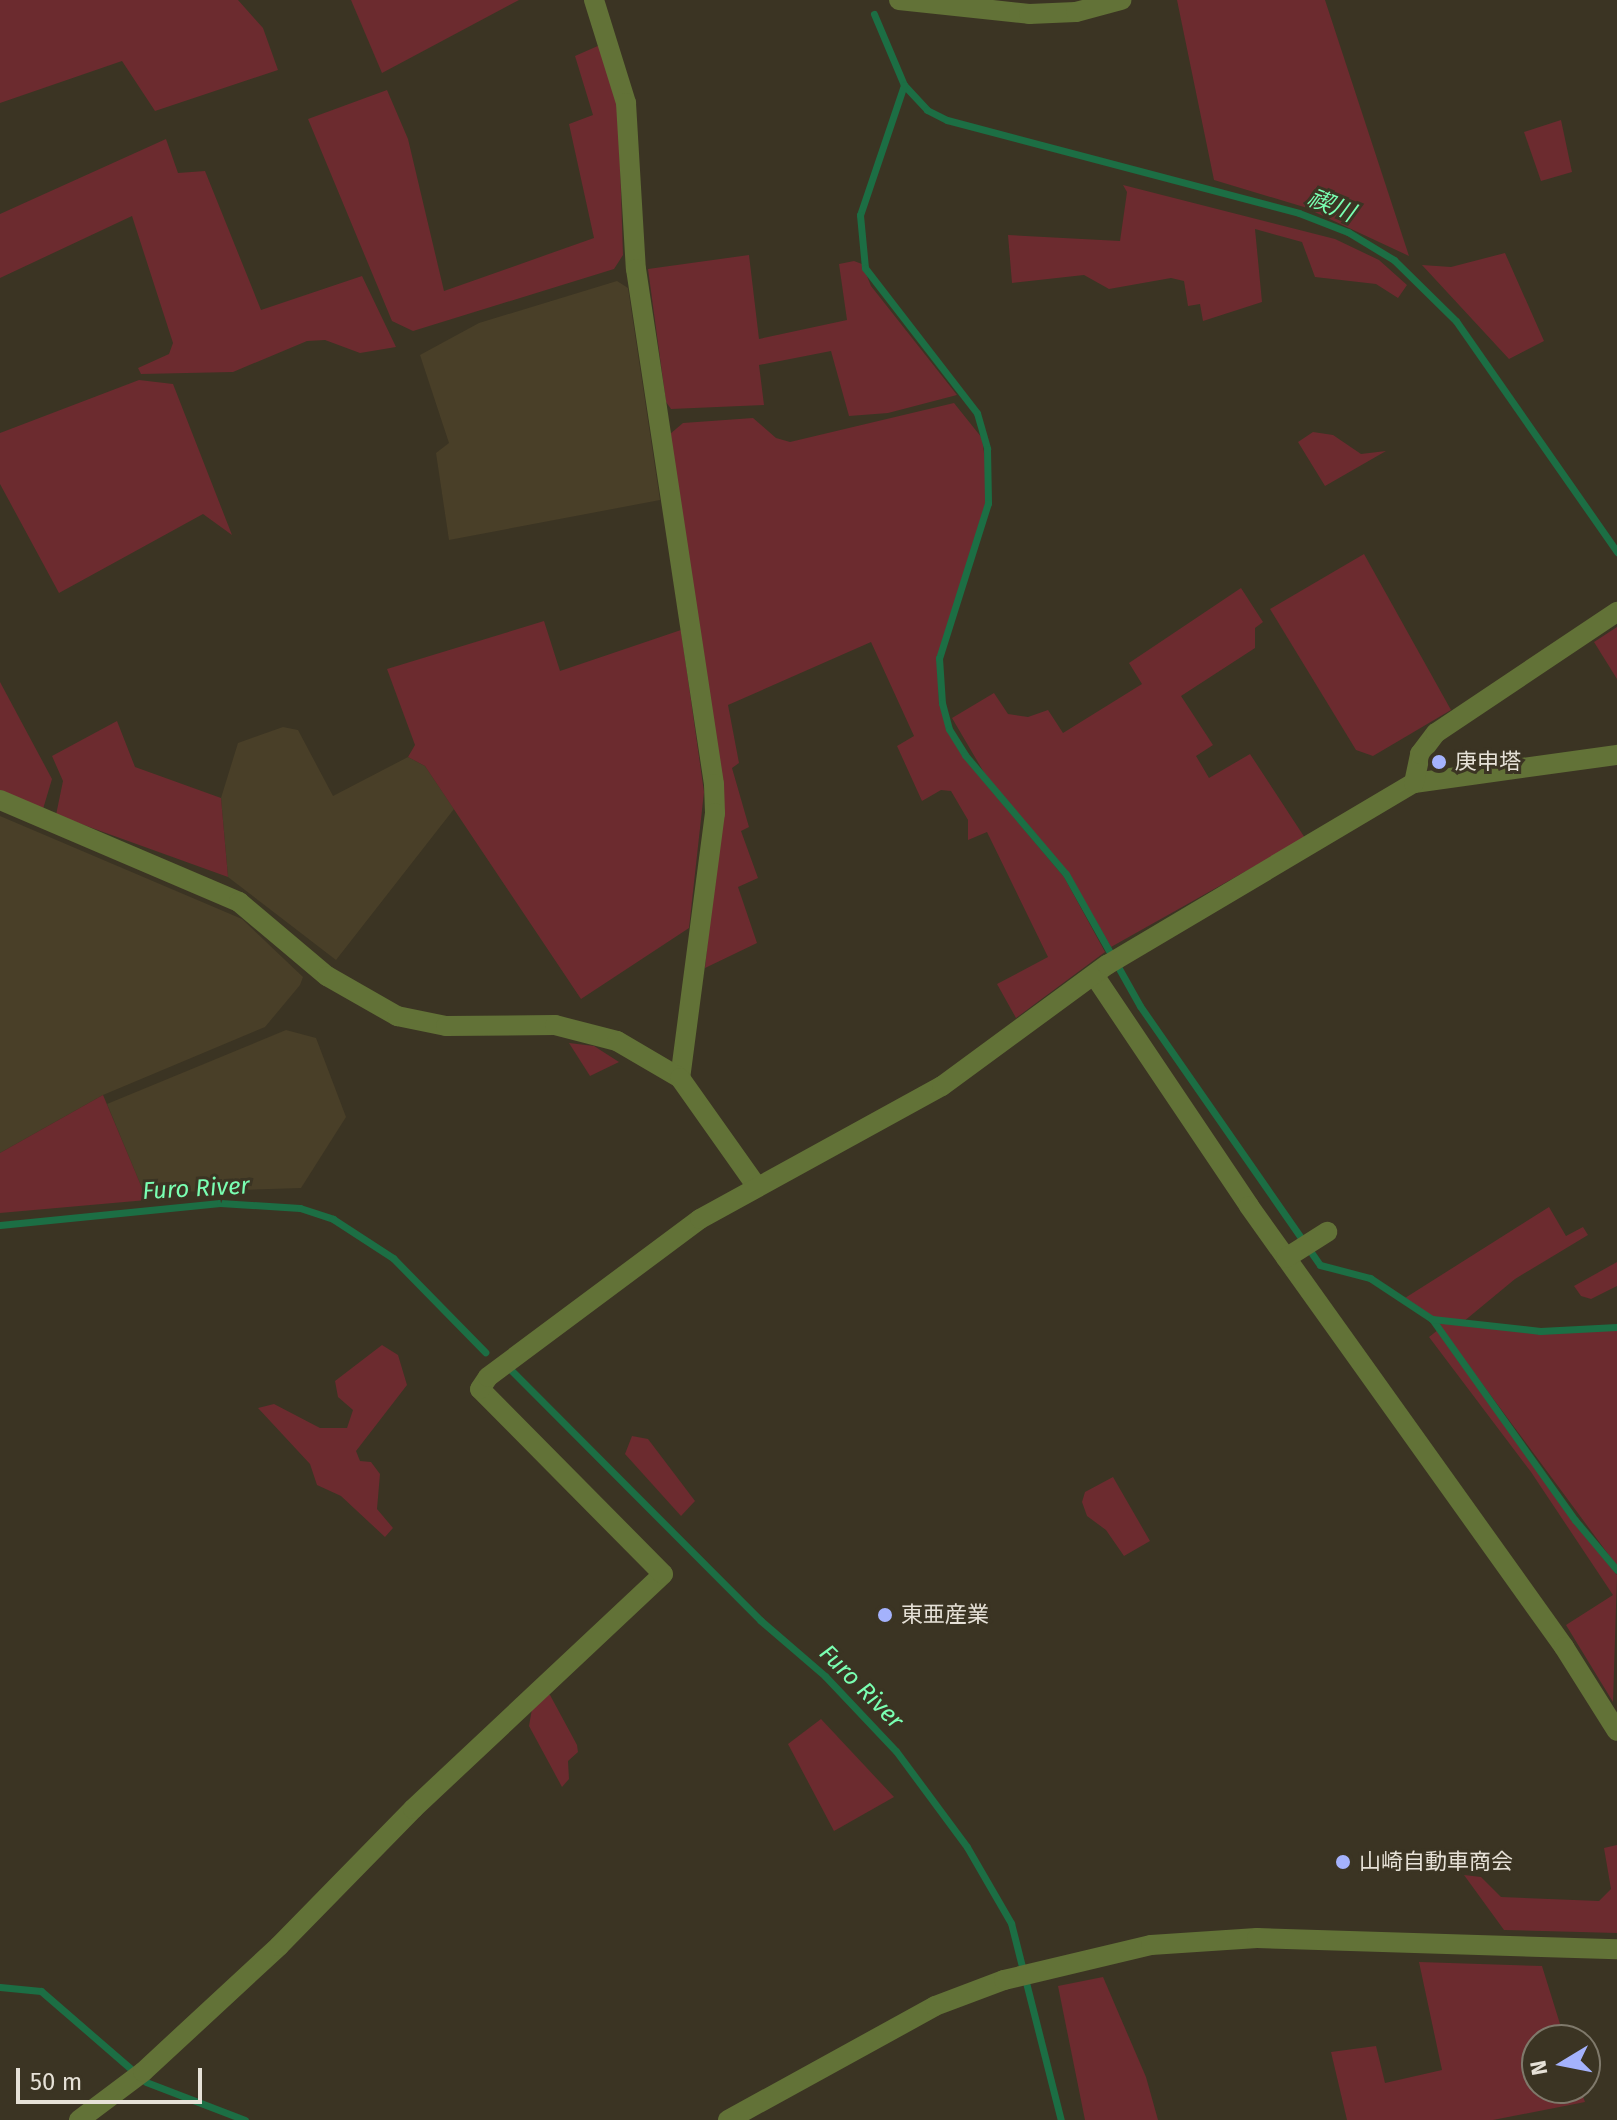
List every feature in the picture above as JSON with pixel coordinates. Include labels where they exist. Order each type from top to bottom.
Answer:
[{"type":"street","points":[[594,0],[626,103],[636,269],[714,784],[715,813],[680,1078]]},
{"type":"street","points":[[899,0],[1050,14],[1121,0]]},
{"type":"street","points":[[1414,783],[1420,754],[1436,733],[1617,612]]},
{"type":"street","points":[[79,2120],[143,2072],[225,1997],[424,1798],[663,1574],[480,1389],[511,1357],[755,1184],[942,1086],[1134,948],[1414,783],[1617,755]]},
{"type":"street","points":[[0,800],[239,902],[327,976],[397,1016],[446,1026],[555,1025],[617,1041],[680,1078],[755,1184]]},
{"type":"street","points":[[1101,970],[1292,1254],[1564,1647],[1617,1731]]},
{"type":"street","points":[[1292,1254],[1327,1232]]},
{"type":"street","points":[[728,2120],[855,2046],[935,2006],[1004,1980],[1151,1945],[1257,1938],[1617,1949]]},
{"type":"shaded area","points":[[0,0],[238,0],[263,28],[278,70],[155,111],[122,61],[0,103]]},
{"type":"shaded area","points":[[351,0],[519,0],[382,73]]},
{"type":"shaded area","points":[[1177,0],[1325,0],[1409,256],[1304,207],[1214,180]]},
{"type":"shaded area","points":[[600,45],[618,102],[623,255],[614,269],[413,331],[392,321],[308,119],[387,90],[408,139],[444,291],[594,238],[569,124],[593,115],[575,56]]},
{"type":"shaded area","points":[[1561,120],[1572,172],[1541,181],[1524,132]]},
{"type":"shaded area","points":[[166,139],[178,173],[205,171],[261,310],[362,276],[396,347],[360,353],[325,340],[307,341],[233,372],[141,374],[138,368],[169,354],[173,343],[132,216],[0,278],[0,214]]},
{"type":"shaded area","points":[[1123,185],[1335,239],[1379,260],[1407,285],[1398,298],[1376,284],[1315,277],[1302,242],[1255,229],[1262,302],[1203,321],[1200,304],[1188,306],[1184,281],[1171,278],[1109,289],[1084,275],[1012,283],[1008,235],[1120,241],[1127,192]]},
{"type":"shaded area","points":[[1505,253],[1544,341],[1509,359],[1422,265],[1451,267]]},
{"type":"shaded area","points":[[749,255],[759,339],[847,320],[839,264],[854,261],[862,264],[871,286],[957,395],[888,413],[849,416],[831,351],[759,365],[764,405],[671,409],[666,402],[648,269]]},
{"type":"shaded area","points":[[617,281],[628,288],[660,500],[449,540],[436,453],[449,443],[420,355],[479,323]]},
{"type":"shaded area","points":[[139,380],[173,384],[232,535],[203,514],[59,593],[0,484],[0,433]]},
{"type":"shaded area","points":[[954,403],[982,438],[988,483],[985,509],[937,658],[939,703],[964,758],[1064,877],[1105,952],[1016,1018],[997,984],[1048,957],[987,832],[968,840],[968,820],[951,791],[941,790],[922,801],[897,746],[914,736],[871,642],[728,705],[739,763],[732,768],[749,827],[741,831],[758,878],[738,887],[757,943],[705,968],[722,796],[670,434],[683,423],[753,418],[776,438],[790,442]]},
{"type":"shaded area","points":[[1313,432],[1333,435],[1361,454],[1386,451],[1325,486],[1298,442]]},
{"type":"shaded area","points":[[1364,554],[1451,710],[1373,756],[1356,750],[1270,609]]},
{"type":"shaded area","points":[[1241,588],[1263,622],[1255,628],[1255,648],[1181,696],[1213,745],[1196,756],[1209,778],[1250,754],[1305,838],[1111,947],[1068,872],[989,781],[952,718],[994,693],[1008,714],[1028,717],[1048,710],[1063,733],[1142,684],[1129,663]]},
{"type":"shaded area","points":[[544,621],[560,671],[681,630],[704,792],[689,928],[581,999],[425,766],[408,757],[415,745],[387,669]]},
{"type":"shaded area","points":[[1617,627],[1617,679],[1594,642]]},
{"type":"shaded area","points":[[0,682],[52,779],[43,809],[0,790]]},
{"type":"shaded area","points":[[117,721],[135,767],[221,798],[228,877],[56,815],[63,781],[52,756]]},
{"type":"shaded area","points":[[283,727],[298,730],[333,796],[408,757],[425,766],[454,809],[336,960],[228,877],[221,798],[238,743]]},
{"type":"shaded area","points":[[0,816],[242,919],[303,977],[300,985],[265,1027],[103,1095],[0,1153]]},
{"type":"shaded area","points":[[286,1030],[316,1038],[346,1117],[301,1188],[144,1193],[107,1104]]},
{"type":"shaded area","points":[[569,1043],[594,1046],[619,1062],[590,1076]]},
{"type":"shaded area","points":[[103,1095],[147,1200],[0,1213],[0,1153]]},
{"type":"shaded area","points":[[1549,1207],[1566,1236],[1583,1227],[1588,1235],[1515,1279],[1463,1322],[1540,1331],[1617,1328],[1617,1566],[1432,1316],[1405,1298]]},
{"type":"shaded area","points":[[1617,1262],[1617,1286],[1591,1299],[1581,1296],[1574,1286]]},
{"type":"shaded area","points":[[1438,1330],[1574,1523],[1617,1575],[1613,1702],[1566,1625],[1613,1595],[1531,1472],[1429,1337]]},
{"type":"shaded area","points":[[382,1345],[398,1355],[407,1385],[356,1451],[360,1461],[371,1462],[380,1474],[377,1509],[393,1528],[385,1537],[341,1496],[317,1485],[310,1464],[258,1408],[274,1404],[320,1428],[347,1428],[353,1410],[338,1397],[335,1381]]},
{"type":"shaded area","points":[[632,1436],[648,1439],[695,1501],[681,1516],[625,1454]]},
{"type":"shaded area","points":[[1113,1477],[1150,1541],[1124,1556],[1106,1530],[1087,1516],[1082,1502],[1085,1492]]},
{"type":"shaded area","points":[[544,1694],[550,1695],[577,1745],[578,1752],[568,1761],[569,1779],[562,1787],[529,1726],[533,1703]]},
{"type":"shaded area","points":[[821,1719],[894,1797],[834,1831],[788,1744]]},
{"type":"shaded area","points":[[1617,1845],[1617,1933],[1504,1930],[1464,1875],[1481,1877],[1501,1897],[1599,1901],[1611,1889],[1604,1848]]},
{"type":"shaded area","points":[[1419,1962],[1542,1966],[1560,2024],[1521,2024],[1521,2104],[1575,2104],[1493,2120],[1347,2120],[1331,2052],[1376,2046],[1385,2083],[1442,2070]]},
{"type":"shaded area","points":[[1103,1977],[1146,2077],[1158,2120],[1085,2120],[1058,1986]]},
{"type":"waterway","name":"禊川","points":[[874,14],[904,85],[927,110],[947,120],[1299,213],[1348,232],[1394,260],[1456,321],[1617,552]]},
{"type":"waterway","points":[[904,85],[860,215],[865,268],[977,413],[987,449],[988,503],[939,658],[942,703],[949,729],[965,755],[1066,874],[1140,1006],[1320,1265],[1370,1278],[1432,1319],[1575,1520],[1617,1570]]},
{"type":"waterway","name":"Furo River","points":[[0,1225],[220,1203],[300,1208],[333,1219],[393,1258],[485,1352]]},
{"type":"waterway","points":[[1432,1319],[1540,1331],[1617,1327]]},
{"type":"waterway","name":"Furo River","points":[[507,1366],[760,1620],[825,1676],[896,1751],[967,1847],[1011,1923],[1061,2120]]},
{"type":"waterway","points":[[0,1987],[41,1991],[130,2068]]},
{"type":"waterway","points":[[146,2082],[245,2120]]},
{"type":"place","name":"庚申塔","points":[[1439,762]]},
{"type":"place","name":"東亜産業","points":[[885,1615]]},
{"type":"place","name":"山崎自動車商会","points":[[1343,1862]]}]
